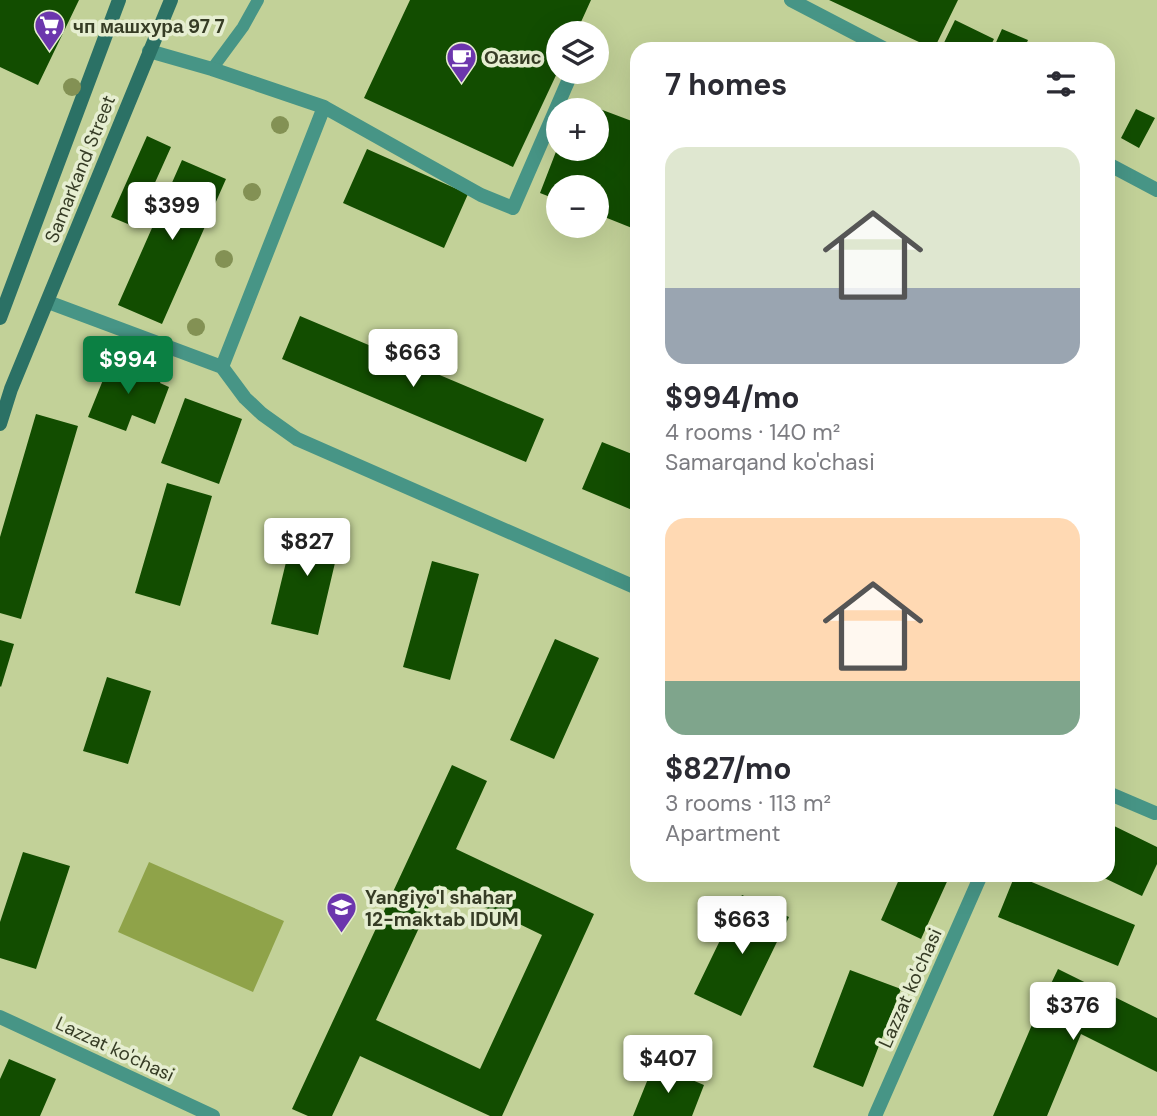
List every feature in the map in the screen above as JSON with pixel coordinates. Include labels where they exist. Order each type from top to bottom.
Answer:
[{"type":"main road","points":[[1,313],[119,0]]},
{"type":"main road","name":"Samarkand Street","points":[[0,424],[11,390],[171,0]]},
{"type":"street","points":[[790,0],[871,42]]},
{"type":"street","points":[[149,51],[324,107],[481,195],[513,208],[567,84]]},
{"type":"street","points":[[222,367],[324,107]]},
{"type":"street","points":[[1115,168],[1157,190]]},
{"type":"street","points":[[48,302],[222,367],[245,398],[262,414],[298,439],[630,585]]},
{"type":"street","points":[[1115,796],[1154,813]]},
{"type":"street","name":"Lazzat ko'chasi","points":[[875,1116],[978,882]]},
{"type":"street","name":"Lazzat ko'chasi","points":[[0,1017],[213,1116]]},
{"type":"lane","points":[[212,69],[243,27],[258,0]]},
{"type":"green space","points":[[149,862],[284,921],[253,992],[118,932]]},
{"type":"building","points":[[0,0],[79,0],[38,85],[0,67]]},
{"type":"building","name":"Оазис","points":[[410,0],[591,0],[581,21],[546,21],[546,84],[552,84],[513,167],[364,98]]},
{"type":"building","points":[[829,0],[958,0],[937,42],[919,42]]},
{"type":"building","points":[[955,20],[994,39],[992,42],[944,42]]},
{"type":"building","points":[[1002,29],[1028,40],[1027,42],[996,42]]},
{"type":"building","points":[[1136,109],[1155,118],[1139,148],[1121,138]]},
{"type":"building","points":[[609,112],[630,120],[630,227],[609,219],[609,175],[547,175],[552,161],[609,161]]},
{"type":"building","points":[[147,136],[171,147],[135,227],[111,217]]},
{"type":"building","points":[[367,149],[468,194],[444,248],[343,203]]},
{"type":"building","points":[[182,160],[226,179],[162,324],[118,305]]},
{"type":"building","points":[[546,177],[546,195],[540,193]]},
{"type":"building","points":[[300,316],[544,419],[526,462],[282,359]]},
{"type":"building","points":[[102,362],[122,370],[125,363],[162,378],[160,383],[169,387],[155,424],[132,415],[126,431],[88,417],[105,375],[98,372]]},
{"type":"building","points":[[185,398],[242,419],[219,484],[161,463]]},
{"type":"building","points":[[36,414],[78,426],[21,619],[0,613],[0,537]]},
{"type":"building","points":[[602,442],[630,453],[630,509],[582,489]]},
{"type":"building","points":[[167,483],[212,496],[180,606],[135,593]]},
{"type":"building","points":[[296,521],[342,533],[318,635],[271,624]]},
{"type":"building","points":[[432,561],[479,574],[450,680],[403,667]]},
{"type":"building","points":[[555,639],[599,658],[554,759],[510,740]]},
{"type":"building","points":[[0,640],[14,644],[1,687],[0,686]]},
{"type":"building","points":[[107,677],[151,691],[128,764],[83,751]]},
{"type":"building","points":[[452,765],[487,781],[456,849],[594,914],[502,1116],[490,1116],[360,1056],[332,1116],[308,1116],[292,1109]],"holes":[[[439,885],[542,935],[480,1069],[376,1020]]]},
{"type":"building","points":[[1115,826],[1157,847],[1157,864],[1142,896],[1113,882],[1115,882]]},
{"type":"building","points":[[23,852],[70,866],[36,969],[0,958],[0,922]]},
{"type":"building","points":[[898,882],[947,882],[921,939],[881,920]]},
{"type":"building","points":[[1012,882],[1032,882],[1135,925],[1118,966],[998,917]]},
{"type":"building","points":[[742,895],[789,917],[741,1016],[694,994]]},
{"type":"building","points":[[1058,969],[1157,1018],[1157,1072],[1081,1034],[1047,1116],[993,1116],[1037,1013]]},
{"type":"building","points":[[850,970],[901,989],[863,1087],[813,1067]]},
{"type":"building","points":[[9,1059],[56,1079],[40,1116],[0,1116],[0,1079]]},
{"type":"building","points":[[654,1064],[704,1085],[692,1116],[633,1116]]},
{"type":"place","name":"чп машхура 97 7","points":[[50,53]]},
{"type":"place","name":"Оазис","points":[[461,84]]},
{"type":"place","name":"Yangiyo'l shahar 12-maktab IDUM","points":[[342,935]]}]
